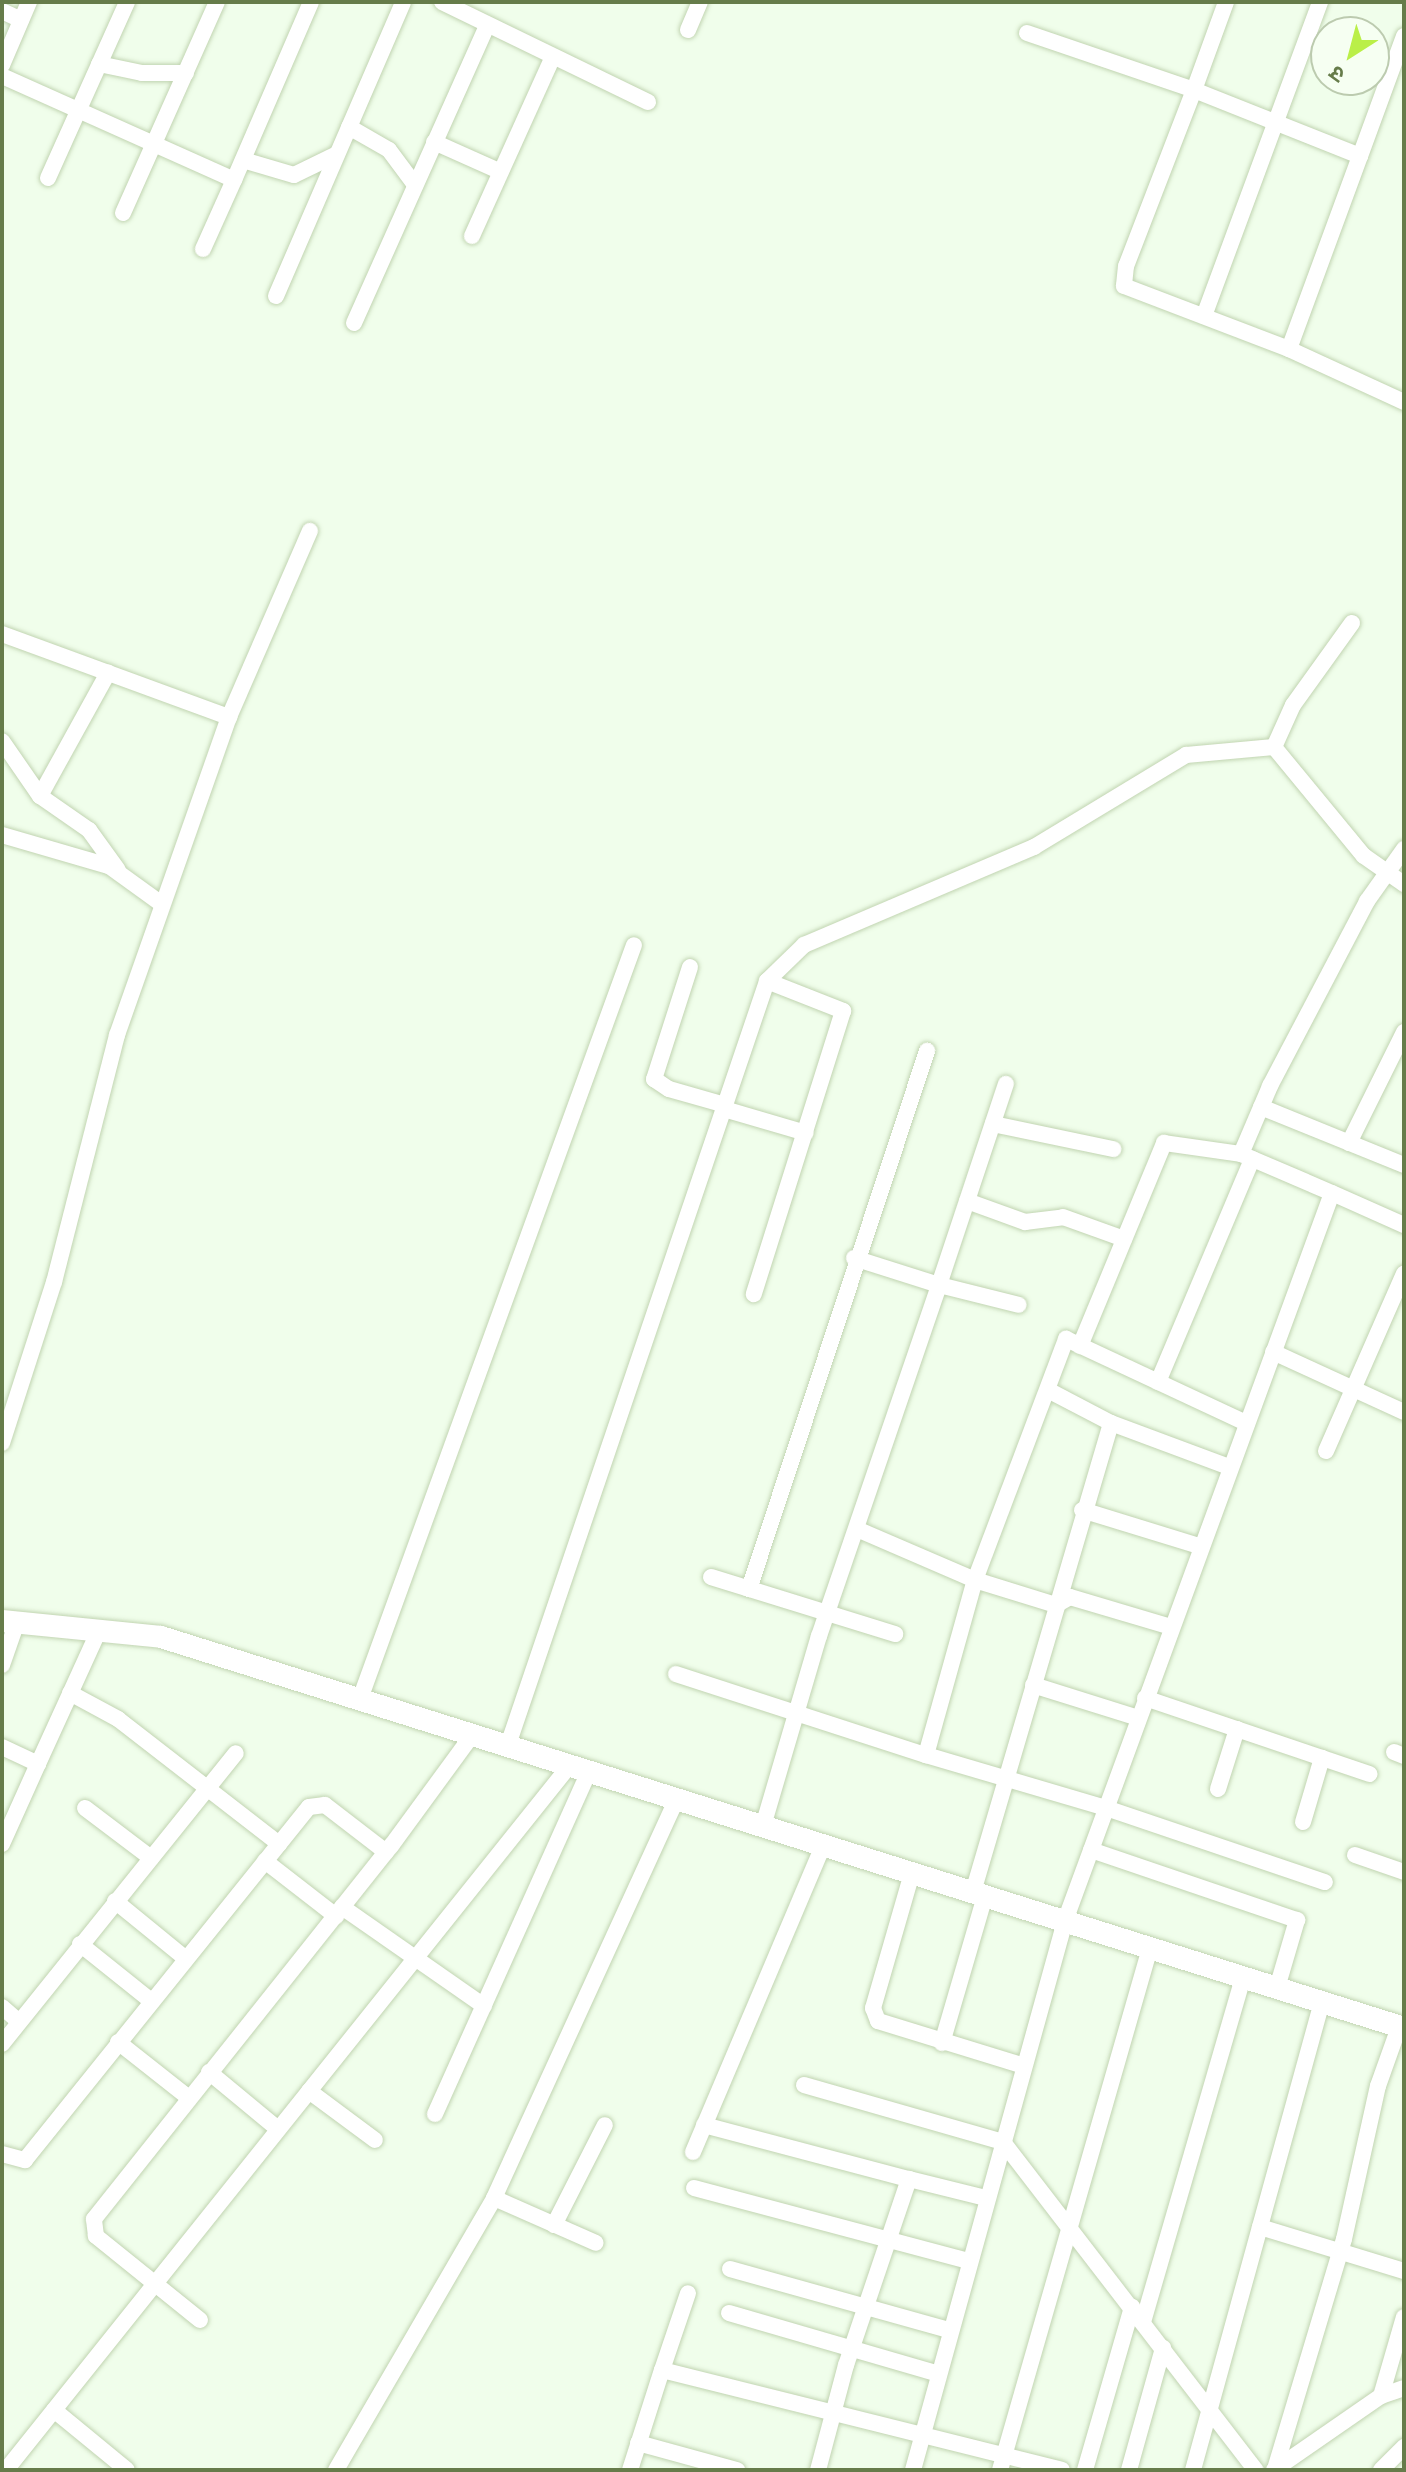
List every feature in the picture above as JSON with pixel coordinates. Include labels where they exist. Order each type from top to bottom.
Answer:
[{"type":"street","points":[[2,65],[29,2]]},
{"type":"street","points":[[48,178],[127,2]]},
{"type":"street","points":[[123,213],[217,2]]},
{"type":"street","points":[[203,249],[311,2]]},
{"type":"street","points":[[276,296],[403,2]]},
{"type":"street","points":[[442,2],[552,59],[648,102]]},
{"type":"street","points":[[688,30],[700,2]]},
{"type":"street","points":[[1226,2],[1126,266],[1124,286],[1289,349],[1404,402]]},
{"type":"street","points":[[1204,316],[1278,124],[1320,2]]},
{"type":"street","points":[[2,11],[21,20]]},
{"type":"street","points":[[354,323],[487,25]]},
{"type":"street","points":[[1027,33],[1194,90],[1360,156]]},
{"type":"street","points":[[1289,349],[1404,36]]},
{"type":"street","points":[[472,236],[552,59]]},
{"type":"street","points":[[99,64],[142,73],[186,73]]},
{"type":"street","points":[[2,76],[234,180]]},
{"type":"street","points":[[349,127],[389,150],[415,185]]},
{"type":"street","points":[[434,142],[501,172]]},
{"type":"street","points":[[243,160],[294,175],[337,154]]},
{"type":"street","points":[[2,1443],[54,1282],[117,1035],[159,902],[229,717],[310,531]]},
{"type":"street","points":[[1274,747],[1293,705],[1352,623]]},
{"type":"street","points":[[2,634],[229,717]]},
{"type":"street","points":[[40,796],[108,673]]},
{"type":"street","points":[[2,741],[40,796],[89,830],[118,870],[159,902]]},
{"type":"street","points":[[1274,747],[1364,856],[1404,884]]},
{"type":"street","points":[[508,1745],[767,981],[804,945],[1034,847],[1176,760],[1215,749],[1274,747]]},
{"type":"street","points":[[2,835],[118,870]]},
{"type":"street","points":[[1158,1382],[1246,1157],[1261,1107],[1386,874],[1404,849]]},
{"type":"street","points":[[360,1699],[634,945]]},
{"type":"street","points":[[690,967],[654,1079],[669,1089],[806,1133]]},
{"type":"street","points":[[754,1294],[843,1011],[767,981]]},
{"type":"street","points":[[1349,1143],[1404,1032]]},
{"type":"street","points":[[749,1589],[854,1258],[927,1051]]},
{"type":"street","points":[[763,1826],[827,1612],[859,1530],[1006,1084]]},
{"type":"street","points":[[1261,1107],[1404,1165]]},
{"type":"street","points":[[993,1124],[1113,1149]]},
{"type":"street","points":[[1080,1346],[1164,1143],[1246,1157],[1404,1225]]},
{"type":"street","points":[[913,2470],[936,2373],[1065,1921],[1199,1546],[1332,1193]]},
{"type":"street","points":[[967,1201],[1017,1220],[1063,1217],[1124,1239]]},
{"type":"street","points":[[854,1258],[939,1285],[1019,1305]]},
{"type":"street","points":[[1326,1451],[1404,1273]]},
{"type":"street","points":[[926,1755],[975,1580],[1066,1339],[1246,1423]]},
{"type":"street","points":[[1273,1352],[1404,1412]]},
{"type":"street","points":[[1048,1390],[1111,1423],[1229,1467]]},
{"type":"street","points":[[942,2043],[1033,1685],[1082,1510],[1111,1423]]},
{"type":"street","points":[[1082,1510],[1199,1546]]},
{"type":"street","points":[[859,1530],[975,1580],[1056,1605],[1070,1597],[1171,1627]]},
{"type":"street","points":[[711,1577],[895,1634]]},
{"type":"street","points":[[2,1665],[10,1621],[161,1637],[1402,2027],[1378,2086],[1340,2251],[1274,2469]]},
{"type":"street","points":[[2,1844],[99,1630]]},
{"type":"street","points":[[676,1674],[1008,1781],[1106,1808],[1325,1882]]},
{"type":"street","points":[[1033,1685],[1138,1718]]},
{"type":"street","points":[[70,1693],[118,1719],[279,1844]]},
{"type":"street","points":[[1145,1698],[1369,1774]]},
{"type":"street","points":[[1218,1789],[1237,1729]]},
{"type":"street","points":[[200,2320],[92,2227],[99,2209],[339,1912],[473,1734]]},
{"type":"street","points":[[2,1747],[38,1764]]},
{"type":"street","points":[[2,2044],[236,1753]]},
{"type":"street","points":[[1303,1822],[1322,1758]]},
{"type":"street","points":[[6,2470],[309,2091],[580,1768]]},
{"type":"street","points":[[435,2114],[484,2006],[580,1768]]},
{"type":"street","points":[[336,2470],[494,2198],[676,1800]]},
{"type":"street","points":[[2,2154],[25,2160],[150,2000],[315,1802],[386,1852]]},
{"type":"street","points":[[85,1808],[151,1858]]},
{"type":"street","points":[[693,2152],[823,1845]]},
{"type":"street","points":[[1091,1850],[1297,1920],[1277,1988]]},
{"type":"street","points":[[1355,1855],[1404,1872]]},
{"type":"street","points":[[265,1861],[484,2006]]},
{"type":"street","points":[[912,1873],[874,2015],[884,2027],[1024,2066]]},
{"type":"street","points":[[115,1901],[185,1958]]},
{"type":"street","points":[[80,1944],[150,2000]]},
{"type":"street","points":[[1002,2463],[1150,1948]]},
{"type":"street","points":[[1143,2322],[1243,1977]]},
{"type":"street","points":[[1193,2470],[1322,2002]]},
{"type":"street","points":[[2,2007],[18,2021]]},
{"type":"street","points":[[118,2042],[189,2098]]},
{"type":"street","points":[[209,2072],[278,2129]]},
{"type":"street","points":[[804,2085],[1003,2142],[1256,2470]]},
{"type":"street","points":[[309,2091],[375,2140]]},
{"type":"street","points":[[554,2225],[605,2125]]},
{"type":"street","points":[[704,2125],[986,2198]]},
{"type":"street","points":[[818,2470],[851,2351],[909,2179]]},
{"type":"street","points":[[694,2188],[968,2261]]},
{"type":"street","points":[[494,2198],[596,2243]]},
{"type":"street","points":[[1260,2227],[1404,2271]]},
{"type":"street","points":[[730,2269],[949,2330]]},
{"type":"street","points":[[630,2470],[688,2293]]},
{"type":"street","points":[[1085,2470],[1132,2307]]},
{"type":"street","points":[[729,2313],[851,2351],[936,2373]]},
{"type":"street","points":[[1381,2396],[1404,2317]]},
{"type":"street","points":[[1129,2470],[1163,2348]]},
{"type":"street","points":[[662,2370],[922,2436],[1002,2463],[1062,2470]]},
{"type":"street","points":[[1274,2469],[1381,2396],[1404,2388]]},
{"type":"street","points":[[54,2410],[127,2470]]},
{"type":"street","points":[[638,2443],[737,2470]]},
{"type":"street","points":[[1381,2470],[1404,2447]]}]
